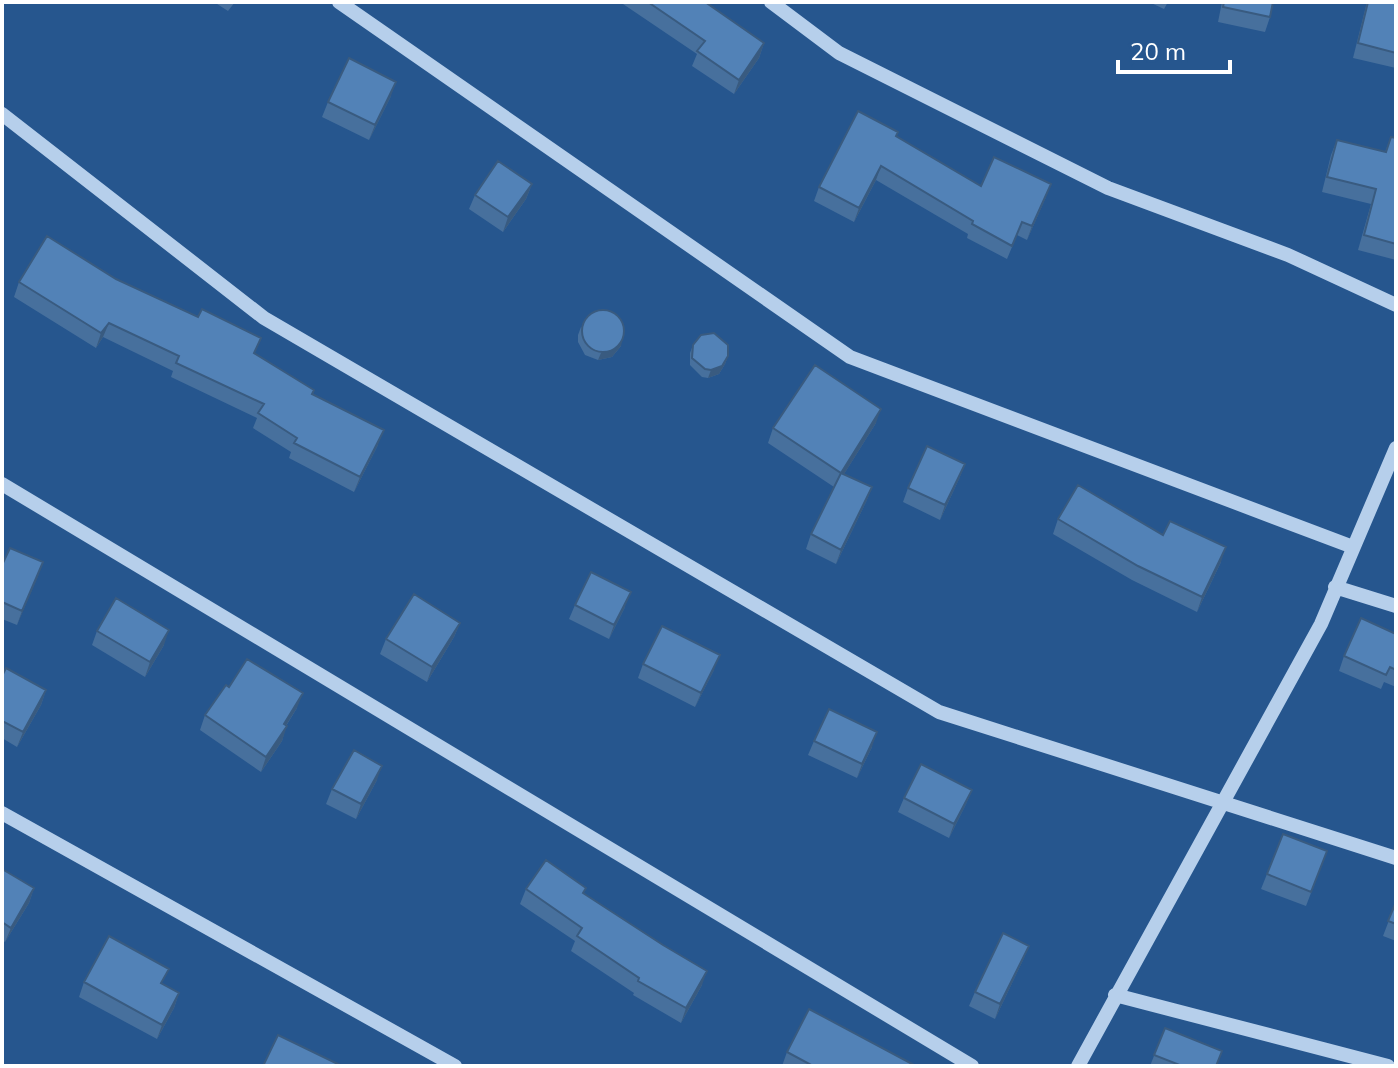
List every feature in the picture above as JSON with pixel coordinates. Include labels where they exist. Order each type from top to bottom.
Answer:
[{"type":"street","points":[[339,2],[850,357],[1353,547]]},
{"type":"street","points":[[771,2],[839,53],[1108,188],[1288,255],[1396,305]]},
{"type":"street","points":[[2,114],[264,318],[939,712],[1396,858]]},
{"type":"street","points":[[1078,1066],[1321,624],[1396,448]]},
{"type":"street","points":[[2,484],[972,1066]]},
{"type":"street","points":[[1335,587],[1396,606]]},
{"type":"street","points":[[2,813],[455,1066]]},
{"type":"street","points":[[1115,995],[1388,1066]]},
{"type":"building","points":[[648,2],[705,2],[764,43],[739,80],[697,51],[705,41]]},
{"type":"building","points":[[1224,2],[1273,2],[1270,17],[1223,7]]},
{"type":"building","points":[[1368,2],[1396,2],[1396,53],[1358,43]]},
{"type":"building","points":[[349,58],[396,82],[375,125],[328,102]]},
{"type":"building","points":[[858,111],[898,132],[896,136],[981,186],[994,157],[1051,184],[1032,226],[1022,222],[1012,246],[881,166],[859,208],[819,187]]},
{"type":"building","points":[[1391,137],[1396,138],[1396,244],[1364,235],[1376,189],[1327,177],[1337,140],[1386,152]]},
{"type":"building","points":[[498,161],[532,184],[508,217],[475,195]]},
{"type":"building","points":[[47,236],[116,279],[198,317],[202,309],[261,338],[254,353],[314,390],[312,394],[384,430],[360,477],[294,443],[297,438],[258,413],[264,404],[176,363],[179,356],[109,323],[101,333],[19,282]]},
{"type":"building","points":[[603,310],[618,316],[624,331],[618,346],[603,352],[588,346],[582,331],[588,316]]},
{"type":"building","points":[[714,333],[728,345],[728,356],[722,366],[711,370],[692,358],[693,345],[701,335]]},
{"type":"building","points":[[815,365],[881,409],[841,473],[773,428]]},
{"type":"building","points":[[927,446],[965,464],[945,505],[908,488]]},
{"type":"building","points":[[841,473],[872,487],[841,550],[811,534]]},
{"type":"building","points":[[1078,485],[1163,535],[1170,521],[1226,547],[1202,597],[1138,566],[1058,519]]},
{"type":"building","points":[[10,548],[43,562],[22,611],[2,602],[2,565]]},
{"type":"building","points":[[591,572],[631,592],[614,625],[575,605]]},
{"type":"building","points":[[414,594],[460,623],[432,667],[386,639]]},
{"type":"building","points":[[116,598],[169,630],[150,662],[97,631]]},
{"type":"building","points":[[1361,618],[1396,634],[1396,670],[1390,667],[1386,675],[1344,656]]},
{"type":"building","points":[[662,626],[720,655],[701,693],[643,664]]},
{"type":"building","points":[[247,659],[303,693],[284,724],[287,726],[266,757],[205,715]]},
{"type":"building","points":[[6,668],[46,690],[23,732],[2,721],[2,676]]},
{"type":"building","points":[[829,709],[877,732],[862,764],[814,741]]},
{"type":"building","points":[[354,750],[382,766],[361,804],[332,789]]},
{"type":"building","points":[[921,764],[972,790],[954,824],[904,798]]},
{"type":"building","points":[[1283,834],[1327,851],[1311,892],[1267,874]]},
{"type":"building","points":[[546,860],[586,888],[583,893],[707,971],[686,1008],[638,981],[639,978],[577,936],[582,928],[526,889]]},
{"type":"building","points":[[2,869],[34,888],[11,928],[2,922]]},
{"type":"building","points":[[1396,902],[1396,924],[1388,921]]},
{"type":"building","points":[[1003,933],[1029,946],[1000,1004],[975,992]]},
{"type":"building","points":[[109,936],[169,969],[161,983],[179,993],[162,1025],[84,982]]},
{"type":"building","points":[[809,1009],[916,1066],[813,1066],[787,1052]]},
{"type":"building","points":[[1165,1028],[1222,1051],[1216,1066],[1182,1066],[1154,1055]]},
{"type":"building","points":[[278,1035],[342,1066],[263,1066]]}]
